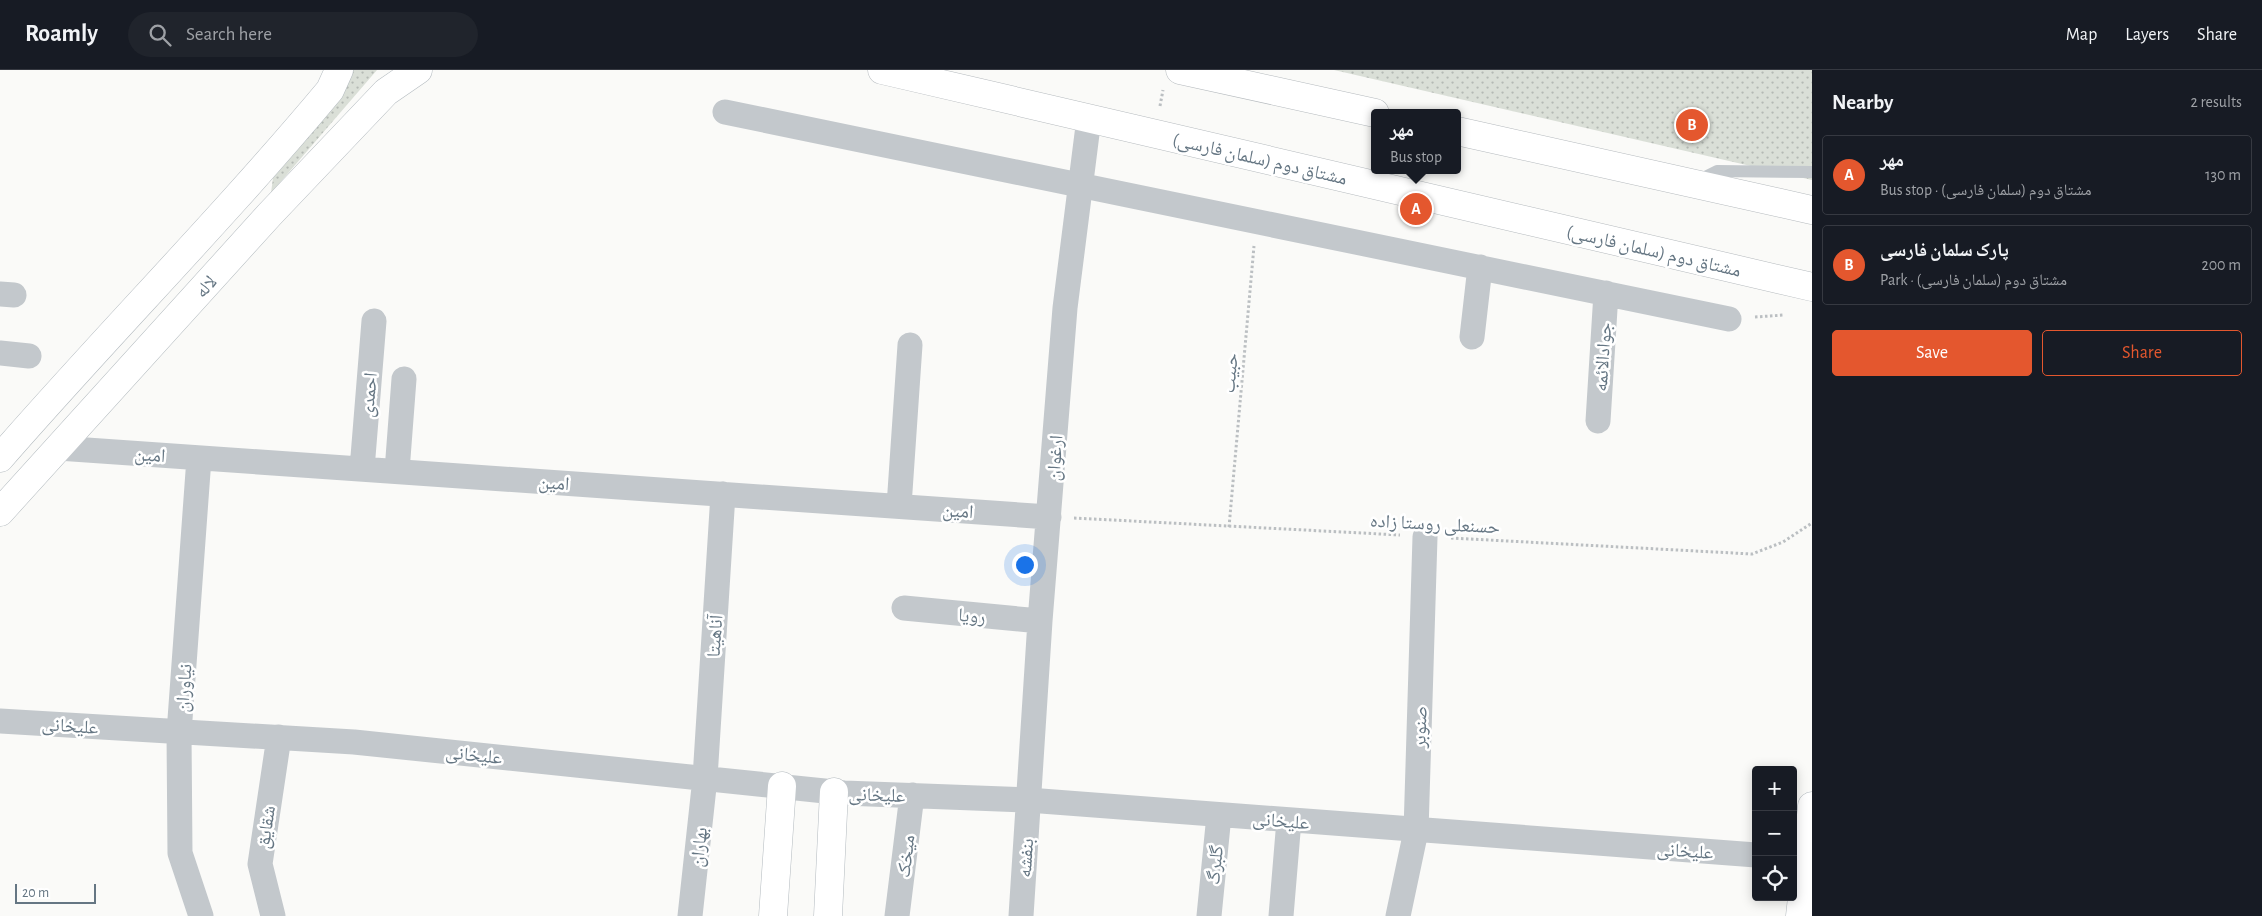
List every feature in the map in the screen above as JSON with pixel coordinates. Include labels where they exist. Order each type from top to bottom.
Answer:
[{"type":"main road","name":"لاله","points":[[0,458],[152,288],[242,193],[330,90],[340,70]]},
{"type":"main road","name":"لاله","points":[[0,512],[270,214],[386,92],[418,70]]},
{"type":"main road","name":"مشتاق دوم (سلمان فارسی)","points":[[882,70],[1812,287]]},
{"type":"main road","points":[[1172,79],[1371,112]]},
{"type":"main road","points":[[1461,133],[1812,210]]},
{"type":"main road","points":[[242,193],[270,214]]},
{"type":"main road","points":[[773,916],[782,786]]},
{"type":"main road","points":[[828,916],[834,792]]},
{"type":"main road","points":[[1800,916],[1804,859],[1812,806]]},
{"type":"street","points":[[725,112],[1729,319]]},
{"type":"street","name":"ارغوان","points":[[1028,800],[1065,308],[1089,118]]},
{"type":"street","points":[[1472,337],[1480,267]]},
{"type":"street","name":"جوادالائمه","points":[[1598,421],[1606,293]]},
{"type":"street","name":"احمدی","points":[[362,469],[374,321]]},
{"type":"street","points":[[899,506],[910,345]]},
{"type":"street","points":[[0,353],[29,356]]},
{"type":"street","points":[[397,471],[404,379]]},
{"type":"street","name":"امین","points":[[58,448],[1049,517]]},
{"type":"street","name":"نیاوران","points":[[199,458],[179,733],[180,853],[201,916]]},
{"type":"street","name":"آناهیتا","points":[[705,778],[723,494]]},
{"type":"street","name":"صنوبر","points":[[1398,916],[1416,831],[1425,537]]},
{"type":"street","name":"رویا","points":[[904,608],[1040,621]]},
{"type":"street","name":"علیخانی","points":[[0,720],[179,733],[354,742],[834,792],[1028,800],[1416,831],[1752,855]]},
{"type":"street","name":"شقایق","points":[[273,916],[260,864],[279,737]]},
{"type":"street","name":"بهاران","points":[[690,916],[705,778]]},
{"type":"street","name":"میخک","points":[[897,916],[912,795]]},
{"type":"street","name":"بنفشه","points":[[1021,916],[1028,800]]},
{"type":"street","name":"گلبرگ","points":[[1208,916],[1219,815]]},
{"type":"street","points":[[1281,916],[1289,820]]},
{"type":"lane","points":[[1692,184],[1717,171],[1812,172]]},
{"type":"path","points":[[1155,133],[1172,79]]},
{"type":"path","name":"حبیب","points":[[1229,527],[1256,221]]},
{"type":"path","name":"حسنعلی روستا زاده","points":[[1049,517],[1752,554],[1783,542],[1812,523]]},
{"type":"shaded area","points":[[345,70],[377,70],[271,193],[273,178],[304,141]]},
{"type":"shaded area","points":[[1334,70],[1812,70],[1812,180]]},
{"type":"place","name":"پارک سلمان فارسی","points":[[1692,125]]},
{"type":"place","name":"مهر","points":[[1416,209]]}]
